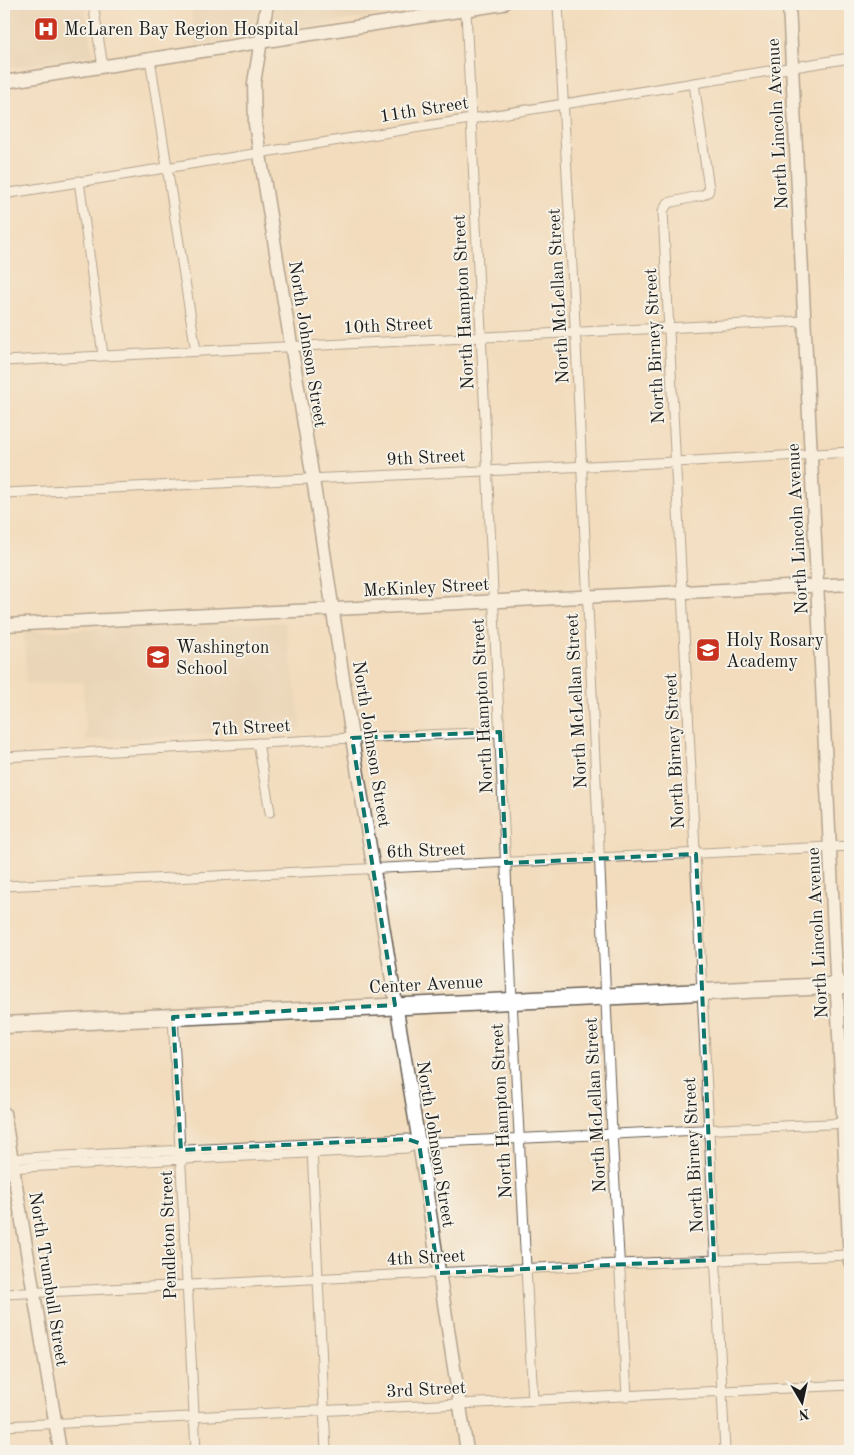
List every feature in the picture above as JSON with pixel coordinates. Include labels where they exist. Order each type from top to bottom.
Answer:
[{"type":"highway","name":"Center Avenue","points":[[4,1025],[844,985]]},
{"type":"street","points":[[93,4],[103,66]]},
{"type":"street","name":"North Johnson Street","points":[[267,4],[254,83],[255,124],[467,1451]]},
{"type":"street","points":[[4,82],[503,4]]},
{"type":"street","name":"North McLellan Street","points":[[558,4],[576,332],[612,1133],[627,1396]]},
{"type":"street","name":"North Lincoln Avenue","points":[[789,4],[831,847],[844,985],[850,1262]]},
{"type":"street","name":"North Hampton Street","points":[[466,10],[512,1000],[533,1401]]},
{"type":"street","name":"11th Street","points":[[4,194],[850,58]]},
{"type":"street","points":[[150,59],[196,351]]},
{"type":"street","name":"North Birney Street","points":[[694,83],[709,189],[703,196],[668,203],[663,211],[725,1451]]},
{"type":"street","points":[[79,181],[103,355]]},
{"type":"street","name":"10th Street","points":[[4,361],[804,321]]},
{"type":"street","name":"9th Street","points":[[4,493],[676,462],[850,452]]},
{"type":"street","name":"McKinley Street","points":[[4,625],[850,584]]},
{"type":"street","name":"7th Street","points":[[4,757],[500,732]]},
{"type":"street","points":[[258,743],[270,812]]},
{"type":"street","name":"6th Street","points":[[4,886],[850,846]]},
{"type":"street","name":"Pendleton Street","points":[[174,1017],[182,1160],[186,1286],[196,1451]]},
{"type":"street","name":"North Trumbull Street","points":[[4,1113],[8,1163],[33,1293],[60,1451]]},
{"type":"street","points":[[8,1163],[181,1150],[408,1148],[419,1143],[847,1123]]},
{"type":"street","points":[[8,1163],[182,1160],[312,1148]]},
{"type":"street","points":[[312,1148],[326,1451]]},
{"type":"street","name":"4th Street","points":[[4,1294],[619,1264],[850,1255]]},
{"type":"street","name":"3rd Street","points":[[4,1426],[850,1385]]},
{"type":"highlighted area","points":[[500,732],[506,863],[696,854],[714,1260],[438,1273],[419,1143],[407,1139],[181,1150],[173,1017],[395,1005],[352,738]]},
{"type":"shaded area","name":"McLaren Bay Region Hospital","points":[[4,4],[84,4],[93,55],[4,69]]},
{"type":"shaded area","points":[[190,4],[445,4],[196,45]]},
{"type":"shaded area","name":"Washington School","points":[[285,622],[302,729],[86,740],[83,682],[26,684],[24,632]]},
{"type":"place","name":"McLaren Bay Region Hospital","points":[[46,29]]},
{"type":"place","name":"Holy Rosary Academy","points":[[708,650]]},
{"type":"place","name":"Washington School","points":[[158,657]]}]
